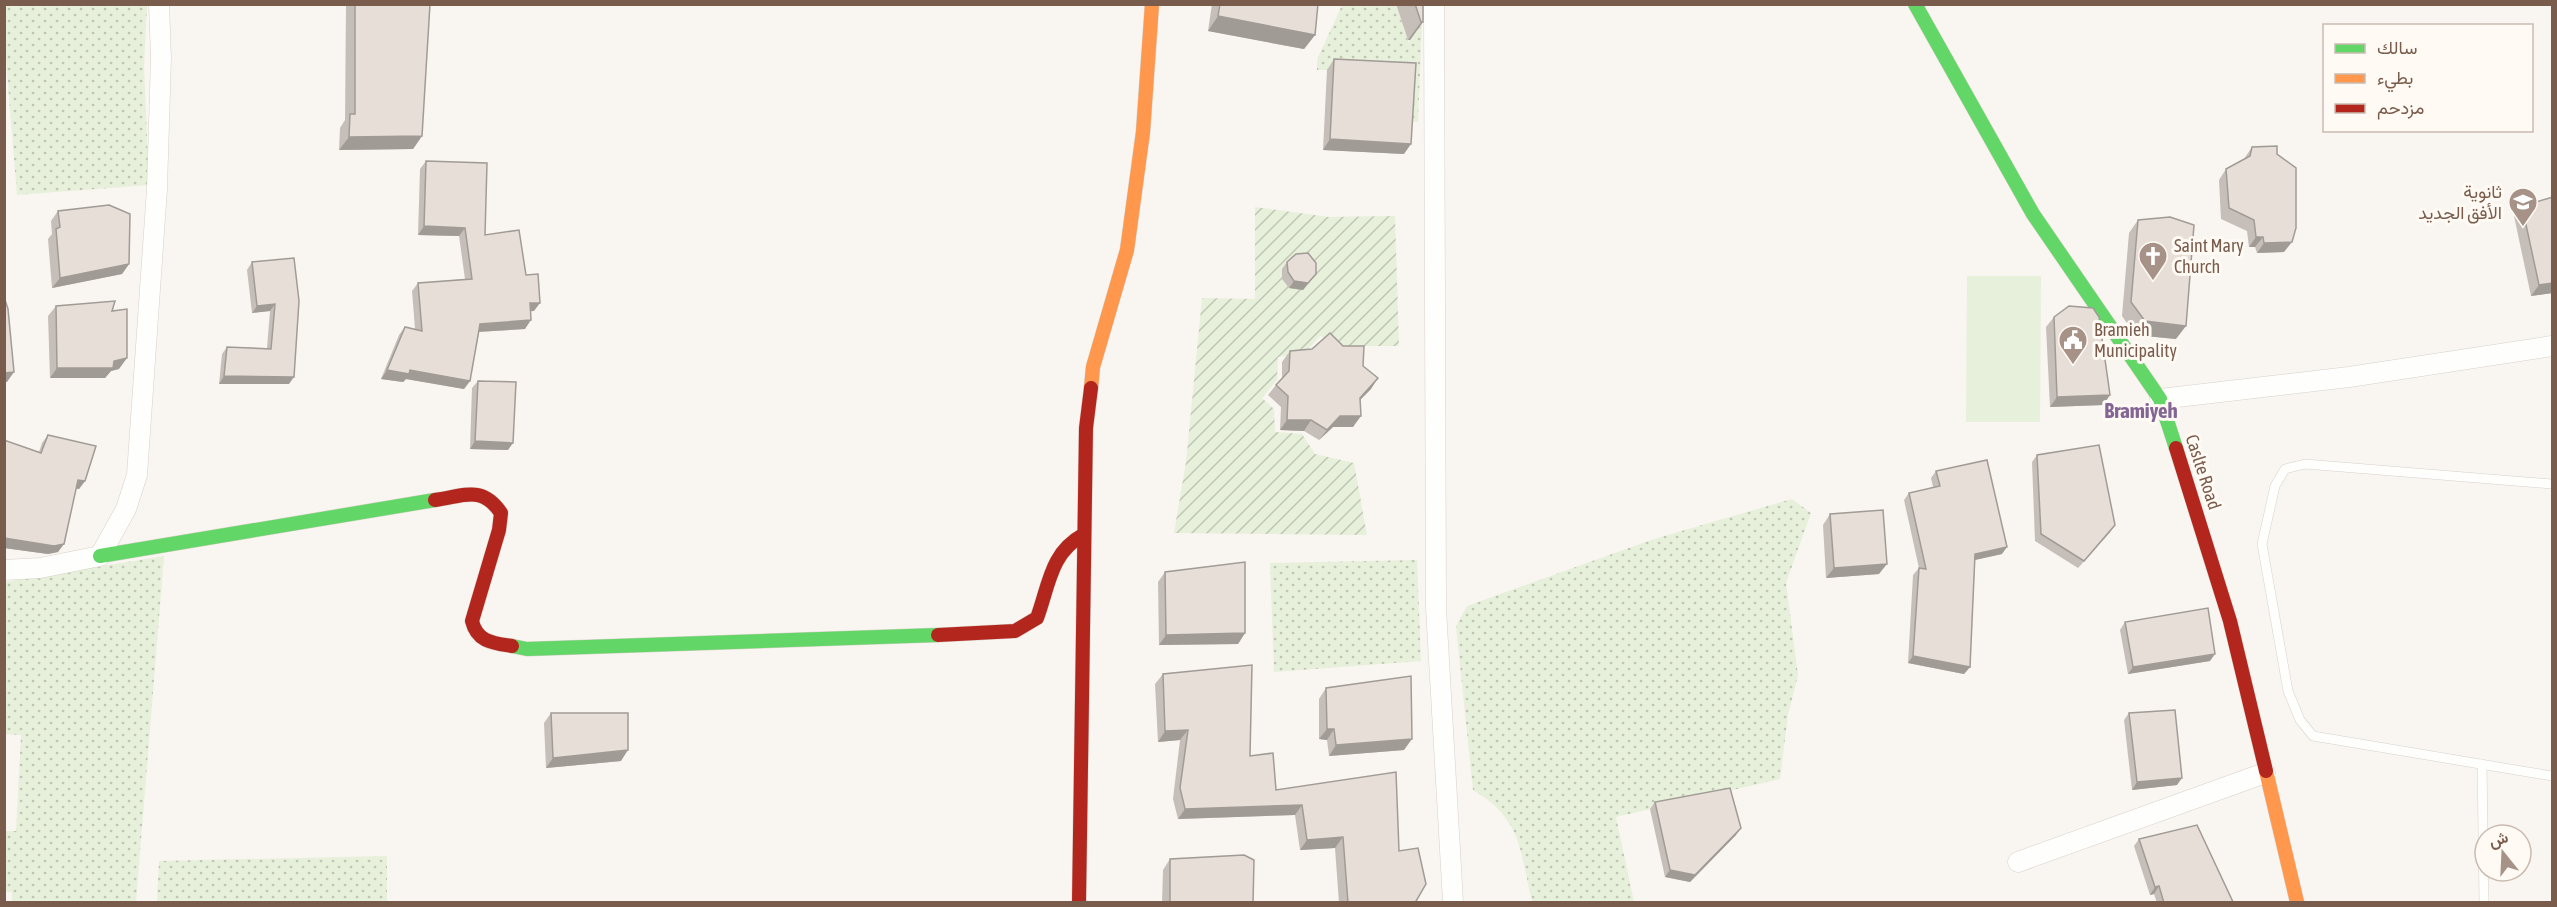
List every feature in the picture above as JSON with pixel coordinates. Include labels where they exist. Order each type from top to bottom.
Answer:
[{"type":"street","points":[[100,556],[126,509],[137,475],[157,189],[161,58],[159,4]]},
{"type":"street","points":[[1079,903],[1086,428],[1098,348],[1127,249],[1143,132],[1152,4]]},
{"type":"street","points":[[1434,4],[1436,608],[1453,903]]},
{"type":"street","name":"Caslte Road","points":[[1915,4],[2033,214],[2160,399],[2230,621],[2297,903]]},
{"type":"street","points":[[2160,399],[2349,377],[2553,346]]},
{"type":"street","points":[[4,570],[40,568],[417,502],[479,494],[497,504],[501,513],[500,530],[474,614],[474,630],[484,641],[496,645],[526,650],[572,649],[733,640],[986,634],[1015,631],[1037,618],[1056,557],[1069,540],[1083,535]]},
{"type":"street","points":[[2018,862],[2265,773]]},
{"type":"lane","points":[[2553,484],[2305,464],[2284,469],[2275,486],[2262,544],[2288,691],[2300,720],[2313,736],[2553,776]]},
{"type":"lane","points":[[2482,764],[2484,903]]},
{"type":"green space","points":[[4,5],[147,5],[144,66],[149,185],[17,195],[5,48]]},
{"type":"green space","points":[[1342,5],[1396,5],[1409,43],[1410,22],[1422,22],[1418,122],[1405,121],[1327,70],[1317,70],[1317,60]]},
{"type":"green space","points":[[1255,207],[1329,217],[1395,216],[1399,346],[1341,346],[1320,336],[1304,354],[1278,357],[1277,380],[1262,398],[1274,409],[1275,432],[1302,434],[1315,454],[1354,463],[1367,535],[1174,533],[1186,462],[1202,298],[1255,299]]},
{"type":"green space","points":[[1967,276],[2041,276],[2040,422],[1966,422]]},
{"type":"green space","points":[[1792,499],[1811,513],[1786,583],[1798,675],[1788,715],[1780,779],[1616,817],[1634,902],[1532,902],[1521,852],[1510,825],[1489,801],[1473,790],[1456,626],[1467,606],[1654,539]]},
{"type":"green space","points":[[164,556],[136,902],[12,902],[12,892],[5,892],[5,831],[16,831],[21,735],[5,734],[5,582]]},
{"type":"green space","points":[[1417,560],[1421,661],[1274,672],[1270,563]]},
{"type":"green space","points":[[387,856],[387,902],[157,902],[159,861]]},
{"type":"building","points":[[355,4],[430,4],[422,136],[349,137],[350,114],[355,114]]},
{"type":"building","points":[[1220,4],[1318,4],[1315,35],[1218,16]]},
{"type":"building","points":[[1415,4],[1423,4],[1423,22],[1421,22]]},
{"type":"building","points":[[1334,59],[1416,63],[1411,144],[1330,139]]},
{"type":"building","points":[[2277,146],[2277,154],[2296,168],[2296,228],[2292,242],[2264,243],[2263,237],[2256,237],[2254,220],[2229,208],[2226,169],[2250,156],[2252,147]]},
{"type":"building","points":[[426,161],[487,163],[485,235],[519,230],[526,275],[538,274],[540,303],[530,303],[531,320],[480,324],[470,381],[410,370],[409,374],[387,370],[405,327],[422,331],[418,283],[472,279],[465,228],[424,226]]},
{"type":"building","points":[[2553,197],[2553,283],[2539,285],[2522,206]]},
{"type":"building","points":[[109,205],[130,214],[129,264],[60,278],[56,229],[60,227],[58,211]]},
{"type":"building","name":"Saint Mary Church","points":[[2170,217],[2194,225],[2186,326],[2145,321],[2131,302],[2138,220]]},
{"type":"building","points":[[1308,253],[1316,263],[1316,274],[1308,283],[1294,281],[1288,272],[1287,262],[1296,254]]},
{"type":"building","points":[[294,258],[299,301],[294,377],[224,376],[227,347],[271,349],[275,304],[257,306],[252,262]]},
{"type":"building","points":[[4,297],[8,309],[14,372],[4,373]]},
{"type":"building","points":[[115,301],[112,311],[127,309],[127,358],[114,361],[113,368],[57,368],[56,306]]},
{"type":"building","name":"Bramieh Municipality","points":[[2069,306],[2093,308],[2099,317],[2110,395],[2057,397],[2054,317]]},
{"type":"building","points":[[1330,333],[1343,346],[1364,346],[1363,366],[1378,378],[1360,398],[1361,416],[1340,416],[1327,430],[1311,420],[1287,420],[1288,396],[1276,385],[1289,371],[1290,351],[1312,349]]},
{"type":"building","points":[[478,381],[516,382],[513,443],[475,441]]},
{"type":"building","points":[[48,435],[96,446],[85,481],[78,480],[64,544],[54,546],[4,538],[4,440],[41,453]]},
{"type":"building","points":[[2099,445],[2115,525],[2084,561],[2041,534],[2037,455]]},
{"type":"building","points":[[1987,460],[2007,547],[1975,554],[1970,667],[1913,656],[1919,568],[1926,569],[1909,493],[1940,486],[1936,471]]},
{"type":"building","points":[[1883,510],[1887,564],[1834,568],[1830,514]]},
{"type":"building","points":[[1245,562],[1245,633],[1166,635],[1165,572]]},
{"type":"building","points":[[2208,608],[2215,654],[2133,667],[2125,622]]},
{"type":"building","points":[[1252,665],[1250,756],[1273,753],[1276,790],[1396,772],[1399,851],[1418,848],[1426,884],[1415,903],[1348,903],[1343,837],[1307,840],[1302,805],[1185,809],[1180,788],[1188,730],[1165,731],[1163,674]]},
{"type":"building","points":[[1411,676],[1412,739],[1336,745],[1334,729],[1327,729],[1326,688]]},
{"type":"building","points":[[2175,710],[2182,778],[2137,782],[2129,713]]},
{"type":"building","points":[[551,713],[628,713],[628,750],[553,758]]},
{"type":"building","points":[[1730,788],[1741,828],[1695,875],[1670,870],[1655,802]]},
{"type":"building","points":[[2197,825],[2233,903],[2164,903],[2159,886],[2155,887],[2139,839]]},
{"type":"building","points":[[1244,855],[1254,860],[1253,903],[1170,903],[1170,859]]},
{"type":"traffic: fast","points":[[1915,4],[2033,214],[2160,399],[2176,448]]},
{"type":"traffic: fast","points":[[100,556],[435,500]]},
{"type":"traffic: fast","points":[[512,646],[527,649],[938,635]]},
{"type":"traffic: slow","points":[[1091,388],[1093,367],[1127,250],[1143,132],[1152,4]]},
{"type":"traffic: slow","points":[[2266,771],[2297,902]]},
{"type":"traffic: jam","points":[[1079,902],[1086,428],[1091,388]]},
{"type":"traffic: jam","points":[[2176,448],[2230,621],[2266,771]]},
{"type":"traffic: jam","points":[[435,500],[472,494],[487,499],[501,513],[499,530],[472,621],[474,628],[482,637],[492,642],[512,646]]},
{"type":"traffic: jam","points":[[938,635],[1015,631],[1037,618],[1057,561],[1072,542],[1083,535]]},
{"type":"place","name":"ثانوية الأفق الجديد","points":[[2523,228]]},
{"type":"place","name":"Saint Mary Church","points":[[2153,282]]},
{"type":"place","name":"Bramieh Municipality","points":[[2073,366]]},
{"type":"district","name":"Bramiyeh","points":[[2141,411]]}]
